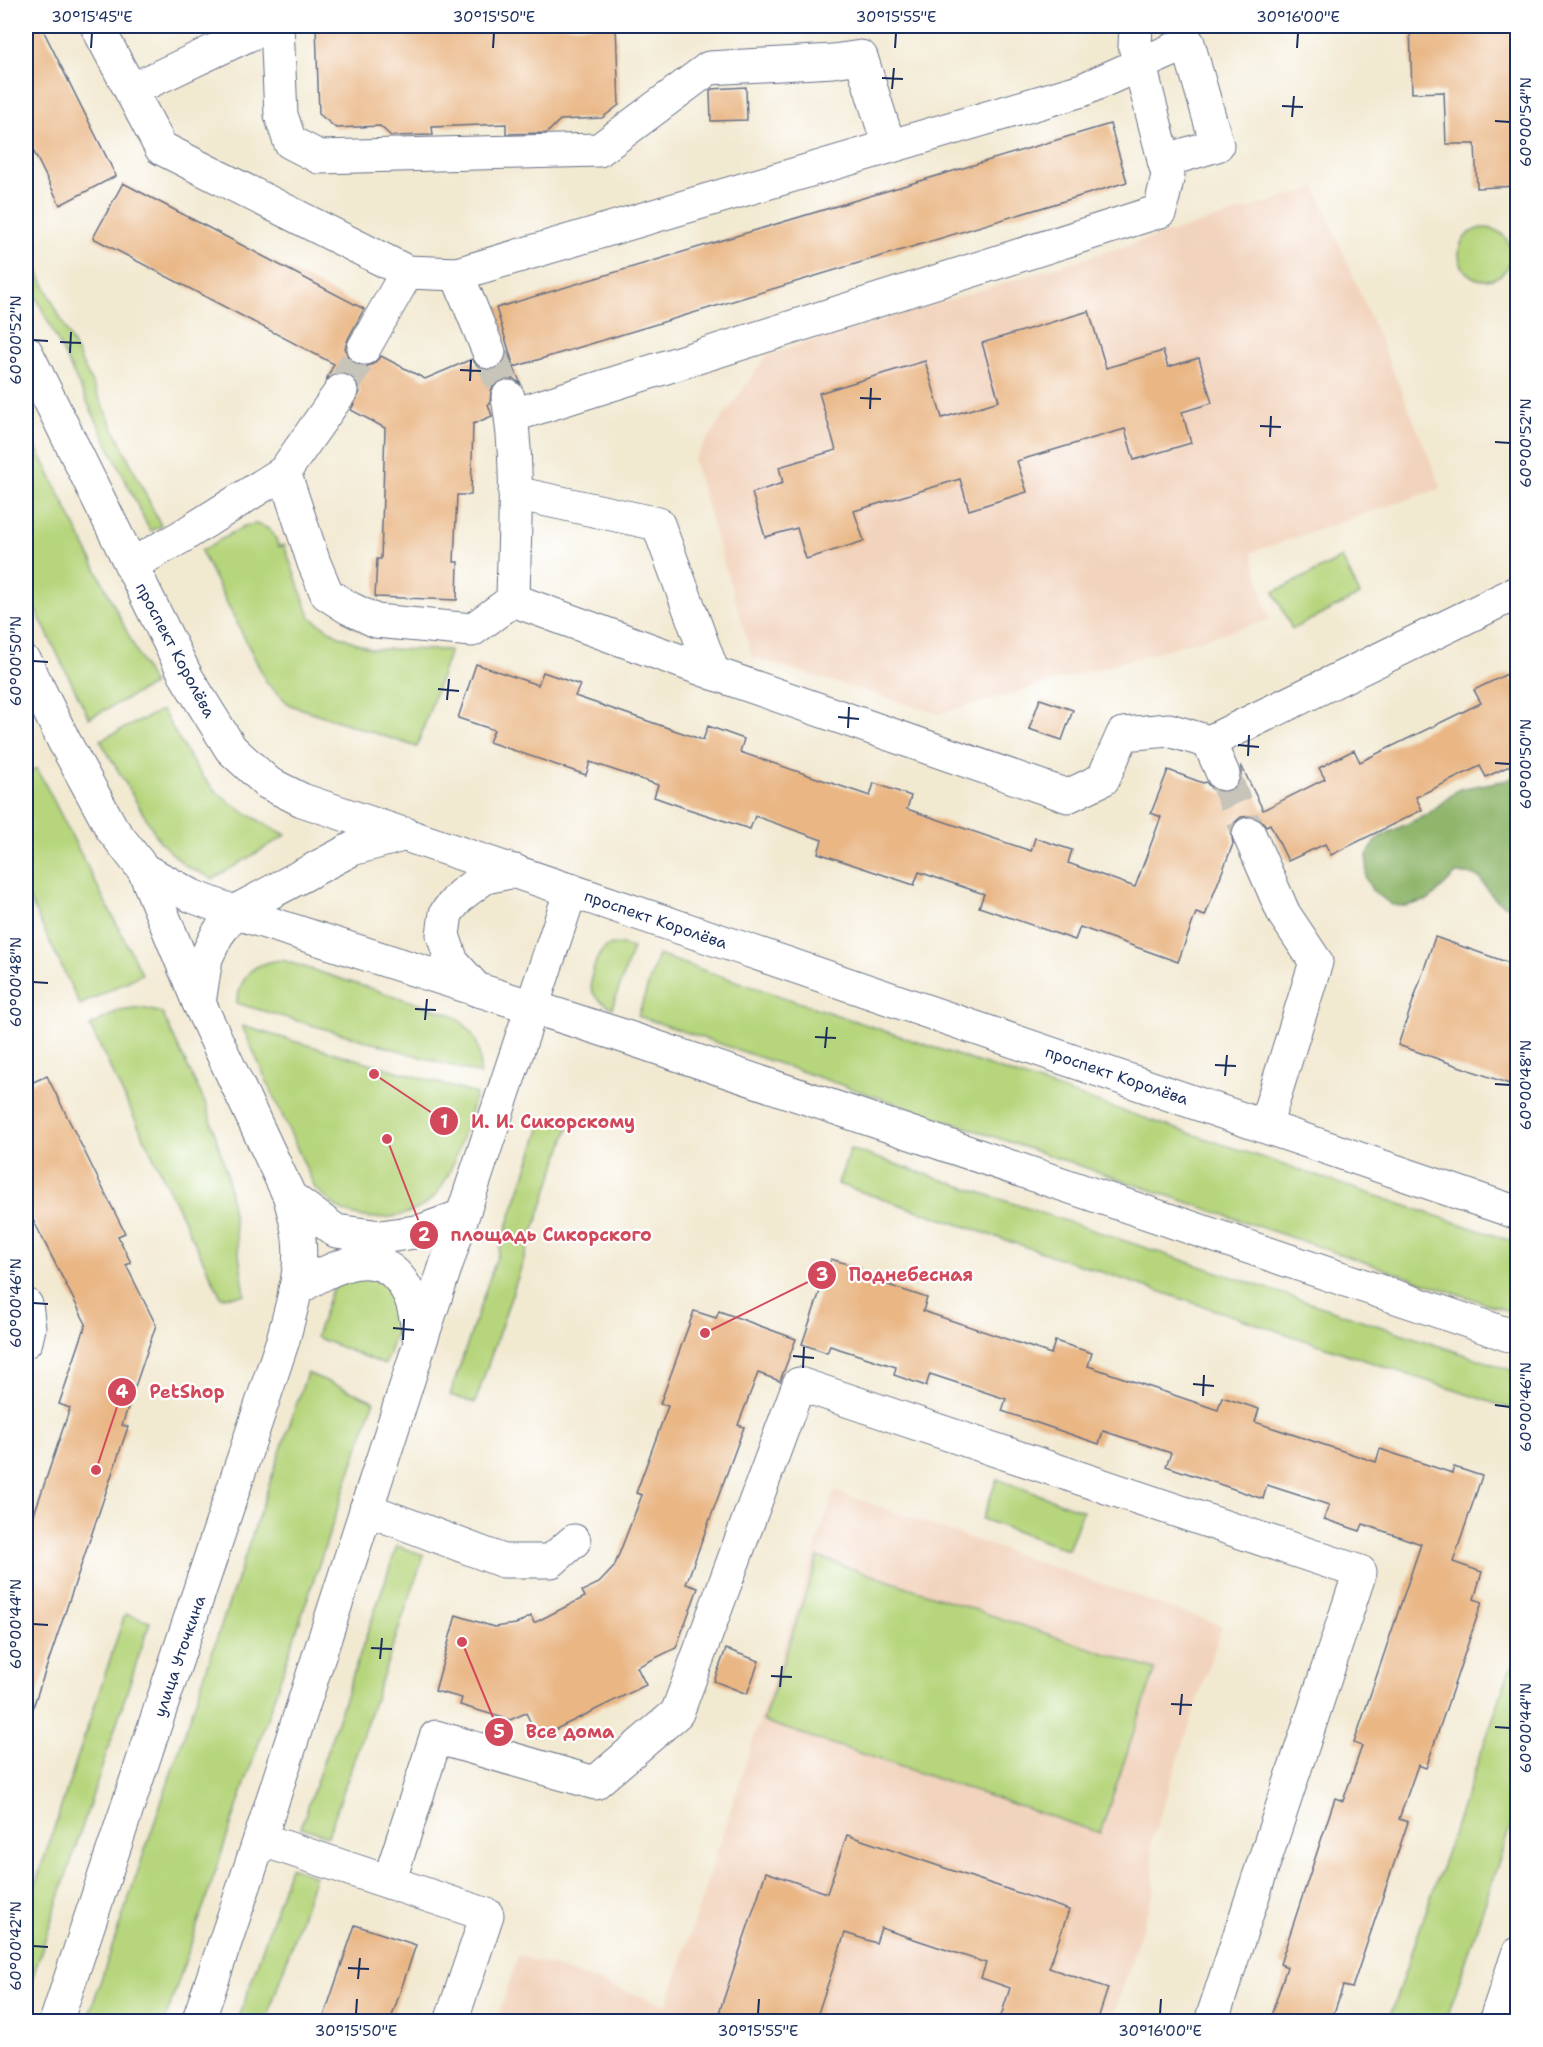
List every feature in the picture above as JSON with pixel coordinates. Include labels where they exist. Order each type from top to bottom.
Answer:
[{"type":"street","points":[[97,26],[161,148],[407,273],[457,274],[1082,90],[1188,43],[1217,145],[1164,161]]},
{"type":"street","points":[[131,90],[267,26]]},
{"type":"street","points":[[277,26],[281,115],[290,142],[319,157],[599,150],[709,68],[833,61],[861,57],[890,146]]},
{"type":"street","points":[[513,600],[515,493],[509,407],[1160,211],[1168,175],[1139,65],[1135,46],[1136,26]]},
{"type":"street","points":[[364,348],[407,273]]},
{"type":"street","points":[[457,274],[489,352]]},
{"type":"street","name":"проспект Королёва","points":[[26,351],[187,678],[231,749],[267,783],[302,800],[1518,1213]]},
{"type":"street","points":[[131,565],[181,537],[284,472],[341,391]]},
{"type":"street","points":[[284,472],[327,594],[349,608],[376,621],[472,630],[513,600]]},
{"type":"street","points":[[515,493],[658,524],[713,673]]},
{"type":"street","points":[[513,600],[713,673],[1068,796],[1103,779],[1123,734],[1169,730],[1209,742],[1518,592]]},
{"type":"street","points":[[26,663],[64,741],[112,829],[144,870],[192,896],[234,912],[617,1034],[1518,1338]]},
{"type":"street","points":[[1209,742],[1223,774]]},
{"type":"street","points":[[199,1003],[206,958],[217,935],[234,912],[352,849],[406,834]]},
{"type":"street","points":[[1249,834],[1284,914],[1316,962],[1265,1126]]},
{"type":"street","name":"улица Уточкина","points":[[56,2022],[251,1441],[283,1340],[296,1290],[299,1238],[290,1197],[199,1003],[144,870]]},
{"type":"street","points":[[477,990],[452,962],[443,935],[446,913],[461,895],[485,877],[515,871]]},
{"type":"street","points":[[198,2022],[571,890]]},
{"type":"street","points":[[290,1197],[336,1231],[381,1237],[422,1231],[462,1216]]},
{"type":"street","points":[[296,1290],[325,1272],[352,1262],[374,1262],[397,1274],[410,1294],[420,1343]]},
{"type":"street","points":[[26,1305],[29,1328],[26,1341]]},
{"type":"street","points":[[389,1882],[436,1737],[595,1784],[677,1713],[799,1384],[1360,1572],[1211,2022]]},
{"type":"street","points":[[366,1509],[503,1561],[551,1561],[574,1541]]},
{"type":"street","points":[[260,1839],[487,1915],[451,2022]]},
{"type":"street","points":[[1495,2022],[1518,1954]]},
{"type":"shaded area","points":[[1316,188],[1442,488],[1252,552],[1269,620],[939,714],[752,657],[693,460],[767,355]]},
{"type":"shaded area","points":[[834,1491],[1222,1626],[1151,1843],[1155,1888],[1112,2021],[496,2022],[518,1955],[667,2005]]},
{"type":"green space","points":[[1480,228],[1490,228],[1499,232],[1507,240],[1511,254],[1507,268],[1499,276],[1490,280],[1480,280],[1471,276],[1463,268],[1459,259],[1459,249],[1463,240],[1471,232]]},
{"type":"green space","points":[[26,247],[161,526],[150,531],[26,276]]},
{"type":"green space","points":[[26,426],[153,685],[89,718],[26,590]]},
{"type":"green space","points":[[255,524],[271,531],[279,547],[284,545],[310,617],[337,635],[371,649],[450,650],[417,747],[290,705],[267,683],[201,551],[244,526]]},
{"type":"green space","points":[[1342,558],[1360,595],[1292,629],[1274,592]]},
{"type":"green space","points":[[162,710],[202,776],[211,786],[243,811],[286,835],[213,879],[186,866],[160,842],[100,740]]},
{"type":"green space","points":[[37,768],[142,974],[80,1005],[26,892],[26,774]]},
{"type":"green space","points":[[1517,775],[1517,909],[1499,902],[1491,895],[1480,878],[1468,874],[1456,874],[1429,900],[1405,906],[1392,905],[1372,890],[1366,878],[1367,855],[1379,837],[1428,814],[1459,789],[1508,780]]},
{"type":"green space","points":[[618,944],[633,948],[612,1008],[601,1002],[593,993],[591,981],[596,960],[600,954],[608,946]]},
{"type":"green space","points":[[658,955],[1517,1243],[1517,1314],[638,1016]]},
{"type":"green space","points":[[282,960],[453,1015],[467,1027],[476,1040],[480,1074],[236,1003],[245,977],[255,967]]},
{"type":"green space","points":[[142,1008],[162,1013],[207,1107],[227,1174],[245,1295],[221,1297],[90,1026],[118,1011]]},
{"type":"green space","points":[[242,1026],[476,1094],[455,1159],[438,1192],[420,1208],[396,1216],[371,1218],[339,1209],[315,1188]]},
{"type":"green space","points":[[544,1118],[569,1127],[475,1403],[450,1395]]},
{"type":"green space","points":[[850,1149],[1517,1372],[1517,1411],[838,1184]]},
{"type":"green space","points":[[358,1275],[390,1284],[402,1314],[385,1365],[316,1337],[331,1292],[342,1280]]},
{"type":"green space","points":[[307,1373],[374,1401],[165,2021],[87,2021]]},
{"type":"green space","points":[[997,1479],[1083,1511],[1068,1550],[982,1519]]},
{"type":"green space","points":[[397,1546],[424,1555],[328,1836],[301,1827]]},
{"type":"green space","points":[[818,1557],[1155,1670],[1100,1833],[763,1721]]},
{"type":"green space","points":[[125,1614],[150,1622],[26,1997],[26,1913]]},
{"type":"green space","points":[[1517,1659],[1517,1806],[1446,2021],[1388,2021],[1509,1672]]},
{"type":"green space","points":[[290,1867],[315,1876],[266,2021],[238,2021]]},
{"type":"building","points":[[26,26],[41,26],[116,176],[60,205],[26,136]]},
{"type":"building","points":[[316,26],[616,26],[619,105],[602,118],[560,120],[547,133],[506,134],[506,124],[432,127],[433,135],[391,136],[380,126],[336,128],[319,114]]},
{"type":"building","points":[[1410,26],[1518,26],[1518,186],[1477,188],[1475,144],[1446,144],[1444,92],[1412,93]]},
{"type":"building","points":[[746,87],[747,120],[711,121],[710,91],[712,89]]},
{"type":"building","points":[[1110,124],[1127,182],[514,367],[496,308]]},
{"type":"building","points":[[123,183],[364,309],[345,348],[348,357],[355,365],[365,367],[373,364],[381,356],[425,379],[472,359],[478,367],[487,371],[496,369],[504,363],[507,352],[521,384],[514,379],[505,379],[496,383],[491,390],[490,404],[488,404],[492,416],[473,424],[471,495],[457,495],[454,562],[458,562],[457,600],[375,597],[377,559],[381,559],[385,428],[351,410],[360,392],[358,383],[351,375],[342,372],[326,380],[334,364],[93,238]]},
{"type":"building","points":[[1089,311],[1106,368],[1163,351],[1168,367],[1199,358],[1212,403],[1182,412],[1191,443],[1134,460],[1125,429],[1090,439],[1017,461],[1027,492],[969,510],[960,479],[854,511],[864,541],[806,559],[797,528],[765,537],[752,493],[783,483],[779,467],[836,450],[819,393],[925,361],[942,418],[999,401],[982,343]]},
{"type":"building","points":[[476,664],[538,685],[543,672],[580,685],[575,696],[703,740],[708,726],[744,739],[740,752],[870,796],[874,783],[911,796],[907,809],[1031,851],[1035,838],[1072,850],[1068,863],[1135,887],[1161,817],[1151,813],[1168,770],[1203,783],[1206,782],[1212,789],[1222,793],[1231,791],[1238,785],[1241,765],[1263,810],[1325,779],[1319,768],[1354,750],[1360,762],[1481,703],[1474,690],[1509,673],[1518,690],[1518,762],[1486,777],[1480,766],[1416,797],[1422,810],[1331,855],[1325,844],[1288,861],[1270,824],[1266,826],[1260,819],[1252,816],[1241,817],[1234,823],[1231,831],[1233,844],[1205,916],[1196,913],[1178,962],[1080,927],[1075,940],[979,907],[984,894],[919,872],[914,885],[818,853],[822,840],[755,816],[750,829],[685,808],[654,797],[658,785],[590,762],[586,775],[489,742],[494,730],[458,718]]},
{"type":"building","points":[[1040,699],[1073,710],[1062,740],[1029,729]]},
{"type":"building","points":[[1435,937],[1518,966],[1518,1087],[1398,1045]]},
{"type":"building","points":[[47,1076],[125,1233],[118,1236],[131,1263],[126,1265],[156,1325],[122,1425],[128,1427],[30,1716],[26,1715],[26,1538],[70,1408],[59,1404],[86,1324],[26,1206],[26,1085]]},
{"type":"building","points":[[831,1259],[860,1268],[858,1275],[927,1298],[923,1311],[1051,1354],[1055,1341],[1092,1353],[1088,1366],[1218,1410],[1222,1397],[1259,1409],[1255,1422],[1376,1462],[1380,1449],[1452,1473],[1454,1467],[1482,1476],[1453,1562],[1482,1572],[1474,1599],[1482,1602],[1426,1768],[1418,1765],[1399,1819],[1408,1822],[1352,1988],[1343,1986],[1331,2022],[1269,2022],[1287,1967],[1280,1964],[1335,1798],[1343,1801],[1362,1746],[1354,1743],[1421,1544],[1363,1524],[1360,1531],[1324,1519],[1329,1505],[1267,1485],[1263,1499],[1166,1466],[1171,1453],[1103,1431],[1099,1444],[1002,1411],[1006,1399],[930,1374],[926,1386],[894,1375],[896,1367],[830,1346],[827,1353],[802,1344]]},
{"type":"building","points":[[694,1311],[716,1318],[719,1311],[796,1339],[780,1381],[758,1373],[738,1425],[744,1427],[686,1584],[698,1588],[676,1648],[637,1667],[646,1685],[538,1738],[526,1713],[510,1720],[460,1705],[462,1698],[435,1691],[456,1615],[494,1627],[516,1624],[531,1616],[534,1623],[585,1597],[582,1591],[599,1583],[614,1567],[642,1495],[636,1493],[668,1406],[660,1404]]},
{"type":"building","points":[[726,1649],[759,1661],[747,1694],[714,1681]]},
{"type":"building","points":[[847,1835],[1069,1910],[1049,1968],[1108,1988],[1097,2022],[999,2022],[1010,1988],[981,1978],[986,1963],[881,1928],[876,1943],[845,1933],[815,2022],[716,2022],[766,1872],[827,1893]]},
{"type":"building","points":[[355,1925],[416,1945],[390,2022],[322,2022]]},
{"type":"tunnel","points":[[341,391],[364,348]]},
{"type":"tunnel","points":[[489,352],[508,397]]},
{"type":"tunnel","points":[[1223,774],[1249,834]]},
{"type":"place","name":"И. И. Сикорскому","points":[[374,1074]]},
{"type":"place","name":"площадь Сикорского","points":[[387,1139]]},
{"type":"place","name":"Поднебесная","points":[[705,1333]]},
{"type":"place","name":"PetShop","points":[[96,1470]]},
{"type":"place","name":"Все дома","points":[[462,1642]]}]
